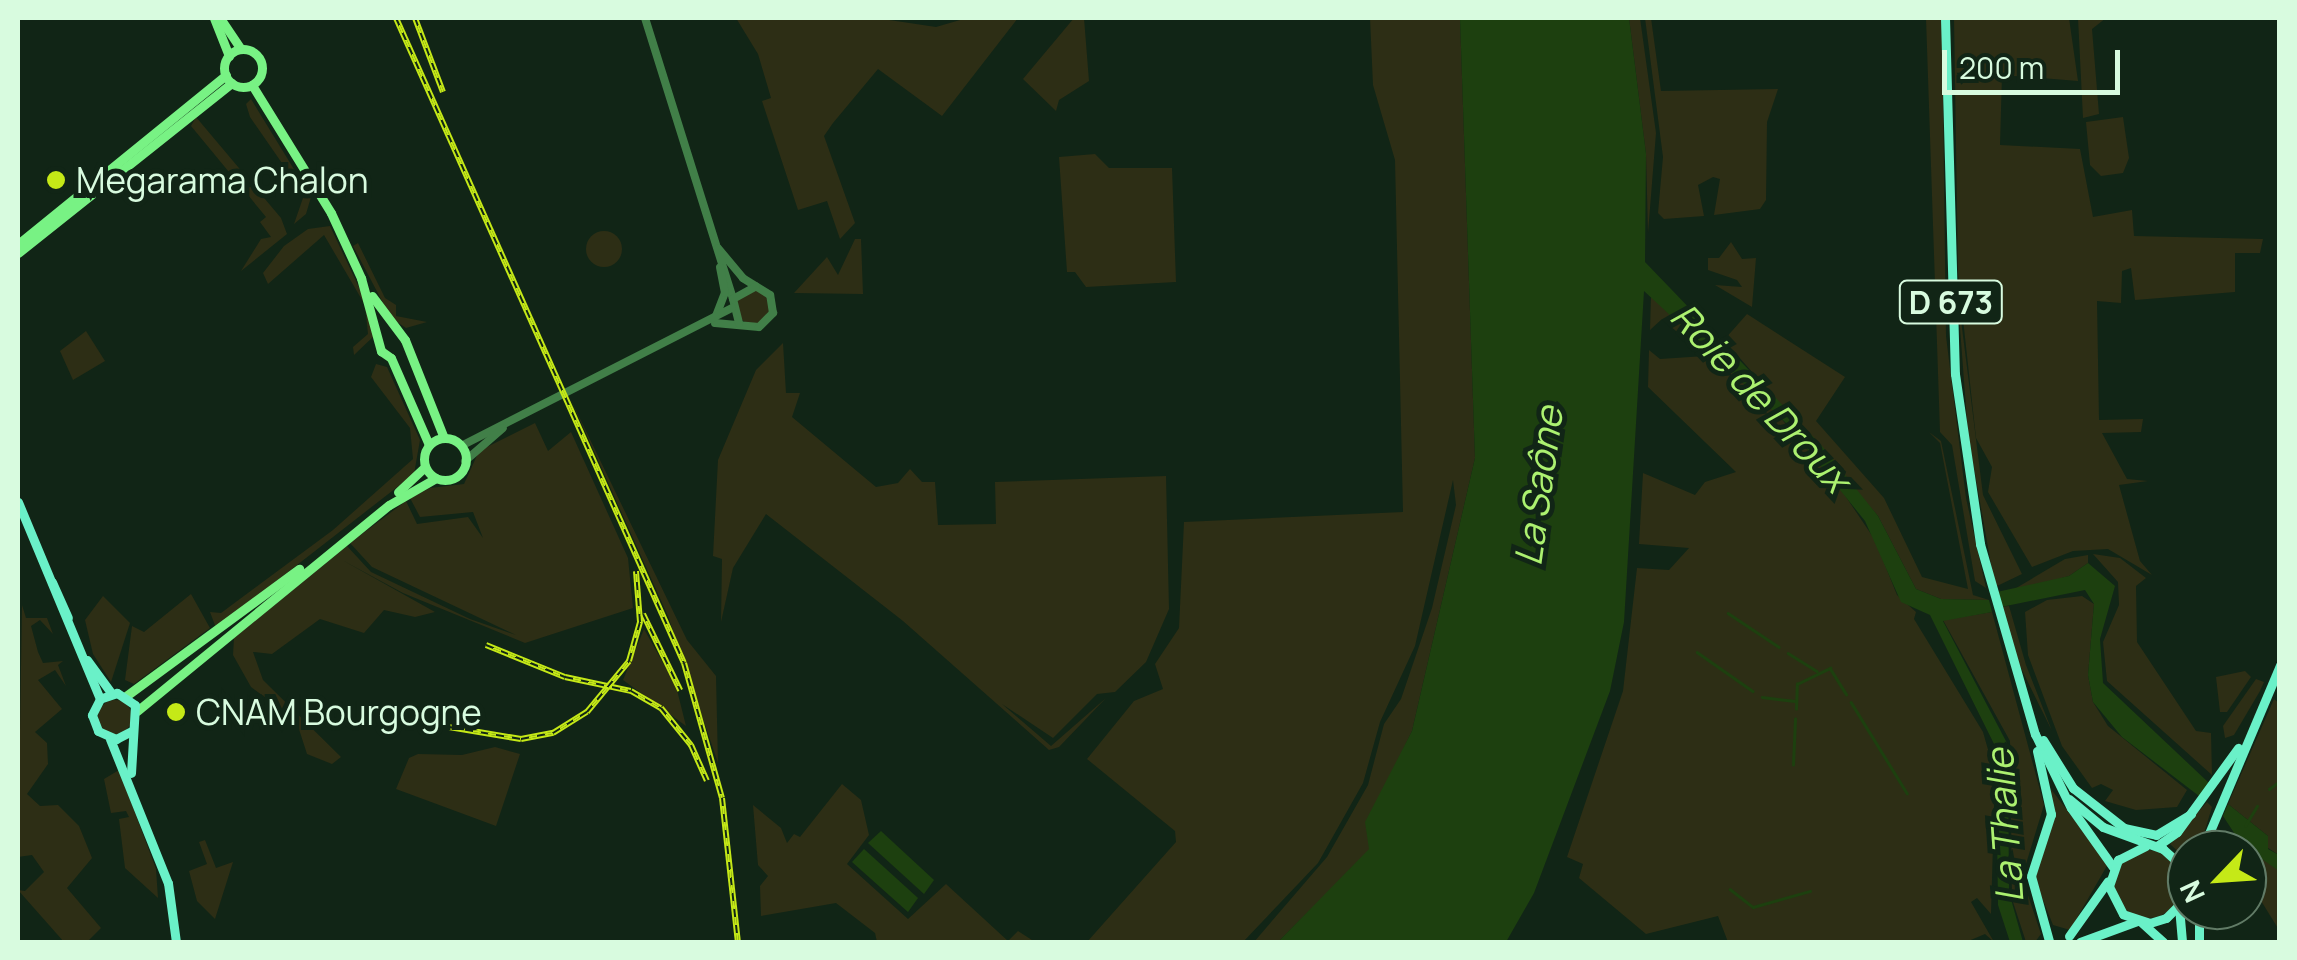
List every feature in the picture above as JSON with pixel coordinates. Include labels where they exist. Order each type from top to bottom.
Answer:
[{"type":"main road","points":[[217,18],[241,50],[262,62],[252,85]]},
{"type":"main road","points":[[18,249],[90,197],[229,79],[229,56],[217,18]]},
{"type":"main road","name":"D 673","points":[[1946,18],[1955,374],[1989,583],[2035,734],[2066,797],[2114,867]]},
{"type":"main road","points":[[229,56],[241,50]]},
{"type":"main road","points":[[137,800],[132,731],[137,710],[389,505],[436,478],[455,477],[466,461],[461,446],[444,438],[405,350],[361,278],[325,202],[252,85],[229,79]]},
{"type":"main road","points":[[18,249],[44,222],[229,79]]},
{"type":"main road","points":[[90,197],[106,173]]},
{"type":"main road","points":[[126,696],[320,554],[425,467],[429,445],[391,358],[381,352],[361,278]]},
{"type":"main road","points":[[380,340],[395,332]]},
{"type":"main road","points":[[391,358],[405,350]]},
{"type":"main road","points":[[429,445],[444,438]]},
{"type":"main road","points":[[425,467],[436,478]]},
{"type":"main road","points":[[18,502],[100,699],[92,720],[110,738],[168,883],[176,942]]},
{"type":"main road","points":[[42,567],[86,658],[112,694]]},
{"type":"main road","points":[[2212,830],[2248,733],[2280,665]]},
{"type":"main road","points":[[100,699],[112,694],[126,696],[137,710]]},
{"type":"main road","points":[[2023,698],[2062,774],[2110,820],[2156,836],[2192,814]]},
{"type":"main road","points":[[110,738],[132,731]]},
{"type":"main road","points":[[2075,940],[2114,867],[2130,850],[2151,846],[2192,814],[2248,733]]},
{"type":"main road","points":[[2035,734],[2051,814],[2031,876],[2049,942],[2075,940],[2139,922],[2158,922],[2167,916]]},
{"type":"main road","points":[[2210,830],[2237,762]]},
{"type":"main road","name":"D 673","points":[[2066,797],[2103,827],[2151,846]]},
{"type":"main road","points":[[2151,846],[2167,854]]},
{"type":"main road","points":[[2110,878],[2114,902],[2162,942]]},
{"type":"street","points":[[645,18],[739,323]]},
{"type":"street","points":[[706,326],[739,323],[758,327],[773,313],[770,294],[756,286],[714,242]]},
{"type":"street","points":[[706,326],[723,302],[720,263]]},
{"type":"street","points":[[461,446],[706,326],[756,286]]},
{"type":"street","points":[[466,461],[522,414]]},
{"type":"shaded area","points":[[736,18],[876,18],[936,27],[967,18],[1018,18],[942,116],[878,69],[833,123],[824,136],[855,223],[840,239],[827,201],[798,210],[762,101],[771,98],[758,54]]},
{"type":"shaded area","points":[[1074,18],[1084,18],[1089,81],[1059,100],[1056,111],[1023,79]]},
{"type":"shaded area","points":[[1370,18],[1460,18],[1475,458],[1412,731],[1383,791],[1370,850],[1278,942],[1254,942],[1327,857],[1368,785],[1384,724],[1401,699],[1432,608],[1456,505],[1453,480],[1415,646],[1380,722],[1363,783],[1318,863],[1243,942],[1087,942],[1176,842],[1175,831],[1087,759],[1134,701],[1163,689],[1155,664],[1179,628],[1184,522],[1403,512],[1395,160],[1373,85]]},
{"type":"shaded area","points":[[1629,18],[1640,18],[1656,133],[1648,233],[1646,154]]},
{"type":"shaded area","points":[[1645,18],[1651,18],[1661,91],[1778,89],[1767,122],[1766,200],[1760,209],[1714,215],[1720,179],[1713,177],[1698,185],[1704,216],[1664,219],[1658,213],[1663,157]]},
{"type":"shaded area","points":[[1926,18],[1942,18],[1946,336],[1966,498],[1986,588],[1975,581],[1952,445],[1940,432]]},
{"type":"shaded area","points":[[1954,18],[2069,18],[2078,81],[2002,75],[2000,145],[2080,149],[2093,217],[2132,210],[2134,236],[2263,239],[2260,253],[2235,253],[2235,292],[2135,300],[2131,268],[2122,271],[2121,303],[2097,301],[2099,420],[2143,419],[2141,432],[2102,433],[2127,479],[2148,481],[2119,485],[2140,561],[2152,575],[2108,549],[2073,551],[2032,567],[1988,492],[1992,467],[1976,438],[1958,273]]},
{"type":"shaded area","points":[[2078,18],[2106,18],[2092,29],[2099,114],[2083,118]]},
{"type":"shaded area","points":[[251,99],[311,197],[306,214],[294,224],[304,195],[250,117],[246,104]]},
{"type":"shaded area","points":[[196,117],[281,218],[287,234],[241,271],[261,239],[271,237],[260,222],[266,217],[191,126]]},
{"type":"shaded area","points":[[2123,117],[2129,158],[2123,173],[2101,176],[2090,165],[2086,122]]},
{"type":"shaded area","points":[[1095,154],[1109,168],[1172,168],[1176,282],[1086,287],[1075,272],[1067,272],[1059,157]]},
{"type":"shaded area","points":[[330,226],[365,300],[374,336],[354,355],[353,347],[368,334],[365,305],[324,235],[268,284],[263,273],[284,246],[308,229]]},
{"type":"shaded area","points":[[604,231],[617,236],[622,249],[617,262],[604,267],[591,262],[586,249],[591,236]]},
{"type":"shaded area","points":[[855,239],[861,239],[863,294],[794,293],[827,257],[838,275]]},
{"type":"shaded area","points":[[1731,242],[1742,259],[1756,258],[1752,307],[1715,285],[1742,287],[1737,280],[1708,270],[1708,258],[1719,258]]},
{"type":"shaded area","points":[[358,243],[385,298],[396,305],[396,316],[427,322],[406,328],[391,318],[353,246]]},
{"type":"shaded area","points":[[1957,288],[1983,495],[2022,574],[1995,587],[1968,434]]},
{"type":"shaded area","points":[[753,290],[765,295],[770,307],[765,319],[753,324],[741,319],[736,307],[741,295]]},
{"type":"shaded area","points":[[1651,296],[1774,410],[1842,491],[1875,540],[1897,595],[1916,612],[1914,619],[1983,732],[1995,774],[1991,914],[1977,898],[1971,902],[1994,942],[1985,934],[1966,942],[1728,942],[1718,916],[1646,934],[1579,878],[1583,864],[1567,857],[1623,691],[1637,568],[1669,570],[1689,548],[1639,544],[1643,473],[1695,495],[1705,482],[1736,472],[1648,387],[1649,350],[1660,359],[1705,356],[1662,319],[1650,330]]},
{"type":"shaded area","points":[[1747,314],[1845,377],[1816,421],[1884,498],[1922,577],[1968,589],[1940,443],[1929,432],[1941,441],[1973,595],[1989,600],[1941,599],[1916,589],[1878,516],[1724,340]]},
{"type":"shaded area","points":[[86,331],[105,361],[73,380],[60,351]]},
{"type":"shaded area","points":[[783,343],[786,393],[800,393],[792,417],[876,487],[898,483],[910,469],[922,482],[935,482],[938,525],[996,524],[995,482],[1166,476],[1169,609],[1146,662],[1115,692],[1097,694],[1053,738],[1002,704],[1051,746],[1106,698],[1059,747],[1049,750],[903,621],[766,514],[733,568],[721,622],[722,559],[713,556],[718,460],[756,370]]},
{"type":"shaded area","points":[[376,364],[387,367],[420,440],[414,474],[216,628],[210,612],[221,613],[333,530],[413,459],[410,428],[371,377]]},
{"type":"shaded area","points":[[570,398],[687,640],[716,676],[718,763],[668,616]]},
{"type":"shaded area","points":[[535,423],[548,451],[571,432],[628,558],[633,608],[525,643],[403,593],[342,560],[435,612],[415,617],[384,610],[364,633],[320,619],[272,654],[253,652],[263,680],[341,757],[332,764],[307,754],[296,720],[251,687],[233,655],[234,638],[347,546],[371,572],[470,619],[516,635],[372,567],[350,543],[406,501],[417,524],[468,517],[483,538],[473,512],[420,517],[410,498],[430,488],[464,484],[479,451]]},
{"type":"shaded area","points":[[2093,554],[2120,558],[2146,578],[2136,586],[2137,642],[2196,731],[2211,733],[2212,775],[2107,681],[2103,642],[2119,605],[2118,582]]},
{"type":"shaded area","points":[[2088,555],[2088,563],[2069,576],[2006,594],[2065,559]]},
{"type":"shaded area","points":[[191,594],[210,628],[134,684],[125,680],[132,626],[144,632]]},
{"type":"shaded area","points":[[103,596],[130,623],[111,682],[93,654],[85,620]]},
{"type":"shaded area","points":[[2082,596],[2094,604],[2088,675],[2093,702],[2108,726],[2187,790],[2177,807],[2136,810],[2105,801],[2113,790],[2101,784],[2092,788],[2062,746],[2028,655],[2025,612],[2047,600]]},
{"type":"shaded area","points":[[22,605],[26,618],[47,618],[53,634],[40,620],[31,626],[38,652],[43,663],[63,661],[58,665],[66,686],[55,670],[38,680],[62,709],[35,732],[47,743],[48,764],[27,794],[40,806],[58,805],[79,826],[92,858],[67,888],[101,928],[87,942],[64,942],[18,890],[25,891],[44,872],[32,855],[18,857]]},
{"type":"shaded area","points":[[2009,606],[2026,665],[2052,731],[2018,662],[2001,607]]},
{"type":"shaded area","points":[[1992,612],[2044,805],[2022,877],[2041,934],[2035,942],[2026,942],[2012,899],[2010,741],[1943,620]]},
{"type":"shaded area","points":[[644,629],[676,686],[686,726],[623,680]]},
{"type":"shaded area","points":[[2245,671],[2251,677],[2227,712],[2220,712],[2216,677]]},
{"type":"shaded area","points":[[2256,679],[2264,682],[2260,691],[2234,735],[2225,738],[2223,726]]},
{"type":"shaded area","points":[[2274,699],[2280,704],[2279,855],[2268,848],[2267,830],[2260,830],[2228,804]]},
{"type":"shaded area","points":[[115,700],[127,705],[132,717],[127,729],[115,734],[103,729],[98,717],[103,705]]},
{"type":"shaded area","points":[[495,747],[520,754],[496,826],[396,789],[409,758],[418,754],[462,755]]},
{"type":"shaded area","points":[[119,770],[156,869],[158,898],[125,868],[119,819],[129,817],[126,811],[111,813],[104,779]]},
{"type":"shaded area","points":[[842,784],[861,800],[869,835],[847,864],[908,919],[946,884],[1008,941],[1018,931],[1035,942],[877,942],[875,933],[836,903],[761,916],[760,886],[768,876],[758,865],[753,805],[781,828],[787,843],[794,834],[800,837]]},
{"type":"shaded area","points":[[2051,789],[2108,864],[2070,930],[2053,925],[2035,880],[2053,821]]},
{"type":"shaded area","points":[[2207,802],[2212,807],[2205,830],[2182,830]]},
{"type":"shaded area","points":[[205,840],[216,868],[233,862],[215,919],[197,901],[189,871],[207,864],[199,842]]},
{"type":"shaded area","points":[[2135,853],[2161,853],[2167,857],[2167,911],[2148,918],[2135,915],[2117,897],[2117,871]]},
{"type":"shaded area","points":[[2267,858],[2279,871],[2279,930],[2267,910]]},
{"type":"water","points":[[1460,18],[1629,18],[1646,154],[1645,262],[1822,446],[1878,516],[1916,589],[1941,599],[1989,600],[1992,612],[1943,621],[2008,745],[2009,892],[2023,942],[2010,942],[1998,905],[1996,748],[1930,615],[1901,602],[1865,521],[1786,423],[1644,291],[1624,622],[1610,691],[1534,893],[1506,942],[1278,942],[1369,849],[1365,822],[1412,731],[1475,458]]},
{"type":"water","points":[[2088,563],[2115,586],[2100,639],[2103,683],[2209,783],[2199,796],[2122,737],[2093,702],[2088,675],[2094,604],[2085,590],[2001,607],[1997,592],[2069,576]]},
{"type":"water","points":[[2228,804],[2260,830],[2232,830],[2223,816]]},
{"type":"water","points":[[881,831],[934,880],[924,894],[868,843]]},
{"type":"water","points":[[2267,835],[2268,849],[2279,855],[2279,871],[2267,863]]},
{"type":"water","points":[[864,849],[918,898],[908,912],[852,862]]},
{"type":"waterway","points":[[1728,613],[1779,647]]},
{"type":"waterway","points":[[1697,652],[1753,691]]},
{"type":"waterway","points":[[1788,653],[1817,671]]},
{"type":"waterway","points":[[1796,709],[1797,684],[1830,668],[1846,694]]},
{"type":"waterway","points":[[1762,697],[1795,701]]},
{"type":"waterway","points":[[1851,702],[1907,793]]},
{"type":"waterway","points":[[1793,765],[1795,719]]},
{"type":"waterway","points":[[2269,789],[2280,781]]},
{"type":"waterway","points":[[2245,826],[2257,806]]},
{"type":"waterway","points":[[1730,889],[1753,907],[1810,891]]},
{"type":"railway","points":[[396,18],[684,663],[722,798],[738,942]]},
{"type":"railway","points":[[415,18],[443,92]]},
{"type":"railway","points":[[449,727],[521,739],[553,733],[587,712],[629,661],[640,622],[636,571]]},
{"type":"railway","points":[[643,614],[680,690]]},
{"type":"railway","points":[[486,645],[565,677],[631,691],[661,708],[691,745],[707,781]]},
{"type":"place","name":"Megarama Chalon","points":[[56,180]]},
{"type":"place","name":"CNAM Bourgogne","points":[[176,712]]},
{"type":"water label","name":"Roie de Droux","points":[[1761,397]]},
{"type":"water label","name":"La Saône","points":[[1538,486]]},
{"type":"water label","name":"La Thalie","points":[[2004,826]]}]
